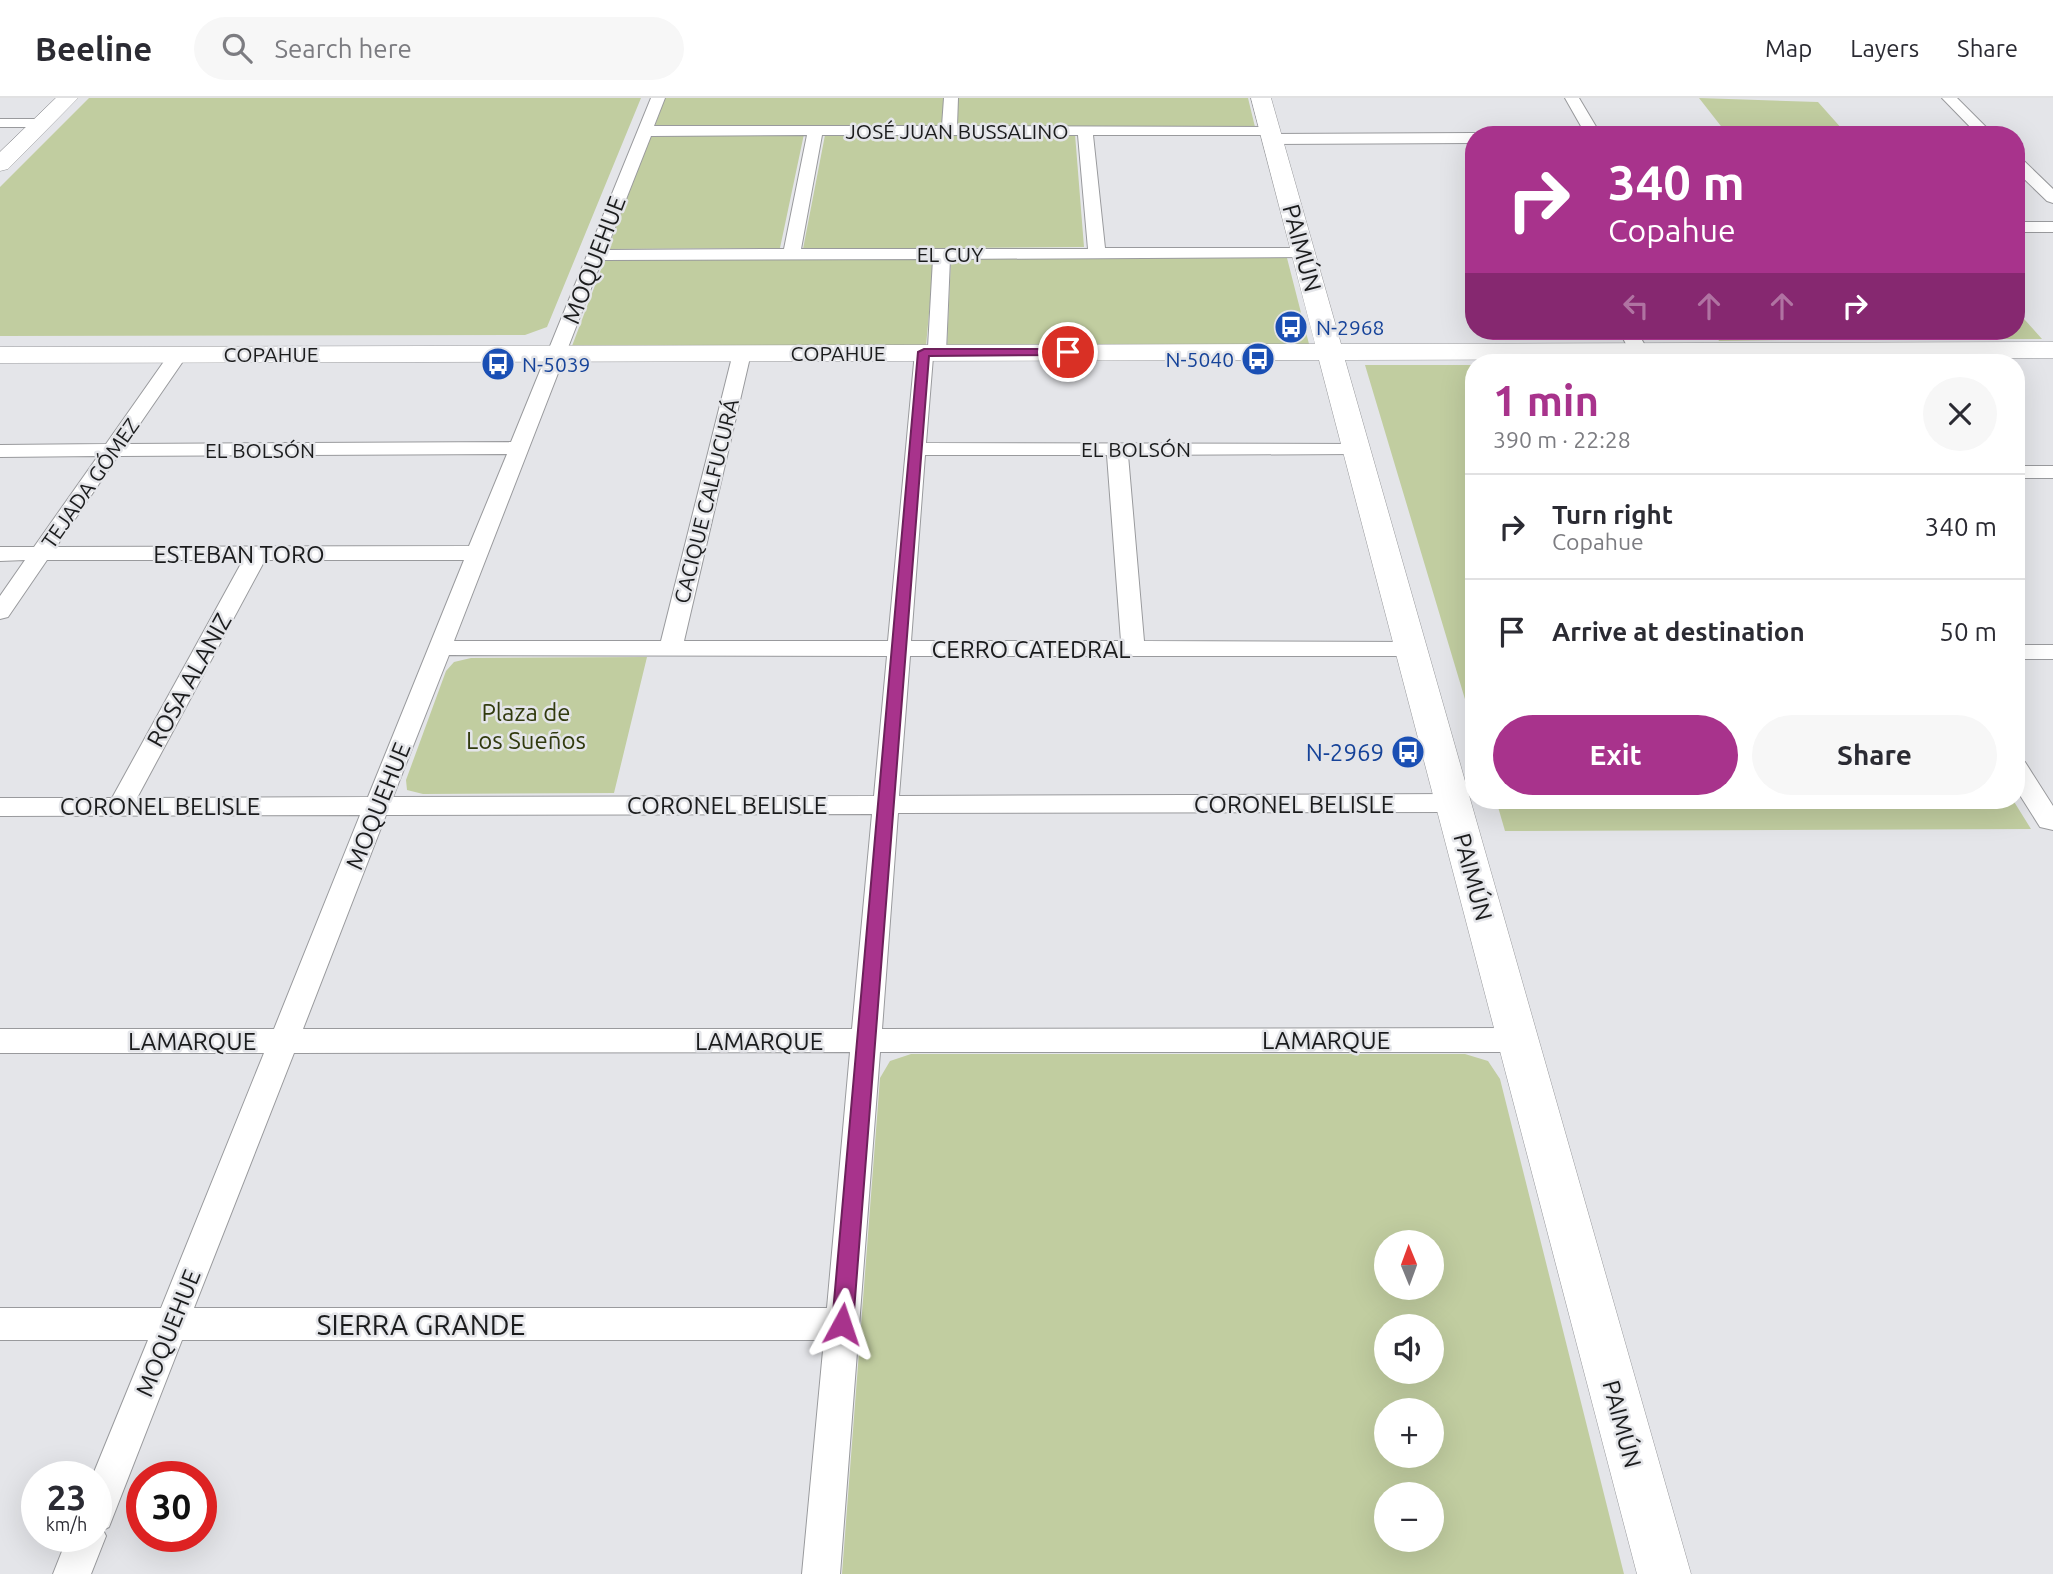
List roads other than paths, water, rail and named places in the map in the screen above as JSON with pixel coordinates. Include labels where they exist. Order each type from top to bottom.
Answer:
[{"type":"street","points":[[0,164],[68,98]]},
{"type":"street","name":"MOQUEHUE","points":[[112,1474],[658,98]]},
{"type":"street","points":[[949,131],[951,98]]},
{"type":"street","name":"PAIMÚN","points":[[1261,98],[1664,1574]]},
{"type":"street","points":[[1572,98],[1589,126]]},
{"type":"street","points":[[1949,98],[1978,126]]},
{"type":"street","points":[[0,123],[42,123]]},
{"type":"street","points":[[1085,130],[1097,253]]},
{"type":"street","name":"JOSÉ JUAN BUSSALINO","points":[[645,131],[1085,130],[1465,138]]},
{"type":"street","points":[[792,254],[815,131]]},
{"type":"street","points":[[2025,171],[2053,198]]},
{"type":"street","points":[[2025,227],[2053,227]]},
{"type":"street","name":"EL CUY","points":[[596,255],[1303,253]]},
{"type":"street","points":[[821,1574],[916,449],[942,254]]},
{"type":"street","name":"COPAHUE","points":[[0,355],[1330,351],[1634,341],[1732,354]]},
{"type":"street","name":"COPAHUE","points":[[1883,354],[2053,350]]},
{"type":"street","name":"CACIQUE CALFUCURÁ","points":[[671,649],[742,353]]},
{"type":"street","name":"TEJADA GÓMEZ","points":[[0,612],[179,354]]},
{"type":"street","name":"EL BOLSÓN","points":[[916,449],[1356,448]]},
{"type":"street","name":"EL BOLSÓN","points":[[0,451],[520,449]]},
{"type":"street","points":[[1117,449],[1133,649]]},
{"type":"street","points":[[2025,472],[2053,472]]},
{"type":"street","name":"ESTEBAN TORO","points":[[0,554],[479,553]]},
{"type":"street","name":"ROSA ALANIZ","points":[[120,806],[257,554]]},
{"type":"street","name":"CERRO CATEDRAL","points":[[441,648],[1411,649]]},
{"type":"street","points":[[2025,652],[2053,652]]},
{"type":"street","points":[[2025,782],[2051,821]]},
{"type":"street","name":"CORONEL BELISLE","points":[[0,807],[1453,803]]},
{"type":"street","name":"LAMARQUE","points":[[0,1041],[1517,1040]]},
{"type":"street","name":"SIERRA GRANDE","points":[[0,1324],[842,1324]]},
{"type":"street","points":[[72,1574],[81,1552]]},
{"type":"place","name":"N-2968","points":[[1291,327]]},
{"type":"place","name":"N-5040","points":[[1258,359]]},
{"type":"place","name":"N-5039","points":[[498,364]]},
{"type":"place","name":"N-2969","points":[[1408,752]]},
{"type":"park label","name":"Plaza de Los Sueños","points":[[526,726]]}]
